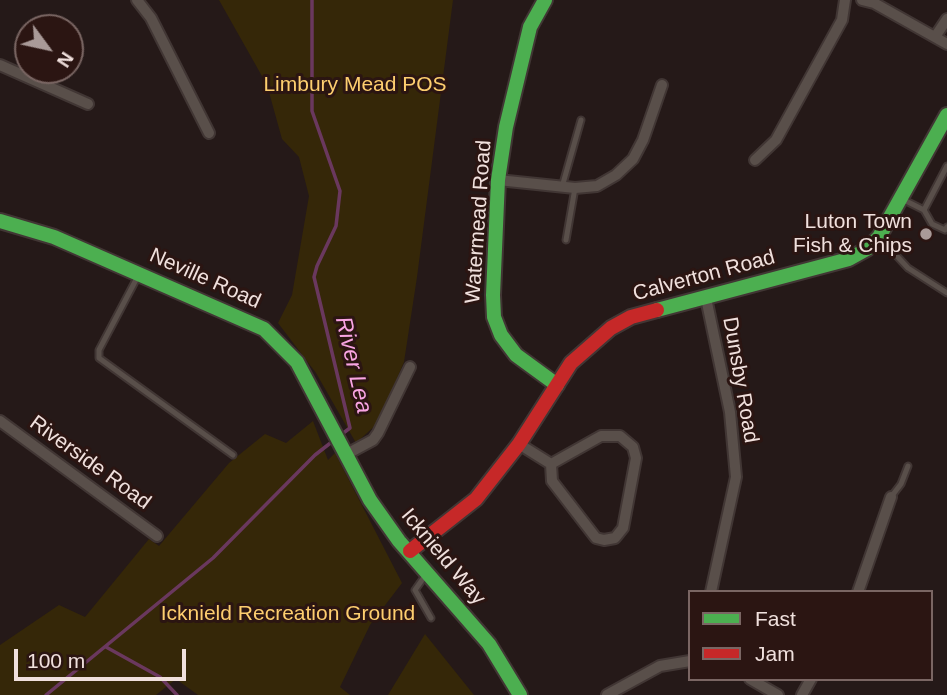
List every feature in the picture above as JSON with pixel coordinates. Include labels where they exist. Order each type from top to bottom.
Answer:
[{"type":"street","points":[[137,0],[152,18],[209,133]]},
{"type":"street","name":"Watermead Road","points":[[545,0],[530,27],[506,127],[498,180],[494,317],[501,335],[516,355],[557,385]]},
{"type":"street","points":[[755,160],[776,140],[842,20],[845,0]]},
{"type":"street","points":[[862,0],[947,44]]},
{"type":"street","points":[[935,37],[947,19]]},
{"type":"street","points":[[0,65],[88,104]]},
{"type":"street","points":[[498,180],[575,188],[597,186],[616,175],[633,159],[643,140],[662,85]]},
{"type":"street","name":"Calverton Road","points":[[410,551],[475,499],[519,444],[571,363],[588,346],[631,317],[849,259],[867,249],[879,237],[947,114]]},
{"type":"street","name":"Neville Road","points":[[0,220],[54,237],[218,306],[264,329],[297,362],[318,398],[342,449]]},
{"type":"street","name":"Dunsby Road","points":[[706,298],[730,412],[736,477],[711,590]]},
{"type":"street","points":[[342,449],[373,440],[410,367]]},
{"type":"street","name":"Riverside Road","points":[[0,421],[157,536]]},
{"type":"street","points":[[601,436],[620,436],[633,447],[636,458],[623,528],[615,538],[596,538],[552,481],[551,464],[601,436]]},
{"type":"street","points":[[519,444],[551,464]]},
{"type":"street","name":"Icknield Way","points":[[342,449],[370,500],[399,541],[489,644],[520,695]]},
{"type":"street","points":[[859,590],[891,497]]},
{"type":"street","points":[[607,695],[660,666],[688,662]]},
{"type":"street","points":[[754,681],[778,695]]},
{"type":"lane","points":[[562,187],[580,120]]},
{"type":"lane","points":[[924,209],[947,166]]},
{"type":"lane","points":[[566,240],[575,188]]},
{"type":"lane","points":[[902,198],[924,209],[932,224],[945,230],[947,226]]},
{"type":"lane","points":[[879,237],[908,268],[947,293]]},
{"type":"lane","points":[[139,273],[99,350],[99,358],[233,456]]},
{"type":"lane","points":[[891,497],[901,484],[908,466]]},
{"type":"lane","points":[[427,573],[415,590],[431,618]]},
{"type":"green space","name":"Limbury Mead POS","points":[[219,0],[453,0],[404,362],[378,423],[356,443],[316,373],[278,323],[292,295],[309,196],[299,157],[282,139],[267,85]]},
{"type":"green space","points":[[313,421],[328,460],[335,453],[402,583],[370,625],[340,687],[350,695],[198,695],[176,679],[156,695],[0,695],[0,645],[59,605],[85,617],[149,539],[159,546],[229,463],[265,434],[286,443]]},
{"type":"green space","name":"Icknield Recreation Ground","points":[[425,634],[474,695],[388,695]]},
{"type":"waterway","name":"River Lea","points":[[312,0],[312,111],[340,191],[336,226],[314,277],[350,428],[342,434]]},
{"type":"waterway","name":"River Lea","points":[[46,695],[213,558],[315,455],[333,441]]},
{"type":"waterway","points":[[106,647],[160,677],[177,695]]},
{"type":"traffic: fast","points":[[545,0],[530,27],[506,127],[498,180],[493,295],[494,317],[501,335],[516,355],[557,385]]},
{"type":"traffic: fast","points":[[657,310],[849,259],[867,249],[879,237],[947,115]]},
{"type":"traffic: fast","points":[[0,221],[54,237],[264,329],[297,362],[370,500],[399,541],[489,644],[520,695]]},
{"type":"traffic: jam","points":[[410,551],[476,499],[519,444],[571,363],[611,328],[631,317],[657,310]]},
{"type":"place","name":"Luton Town Fish & Chips","points":[[926,234]]}]
